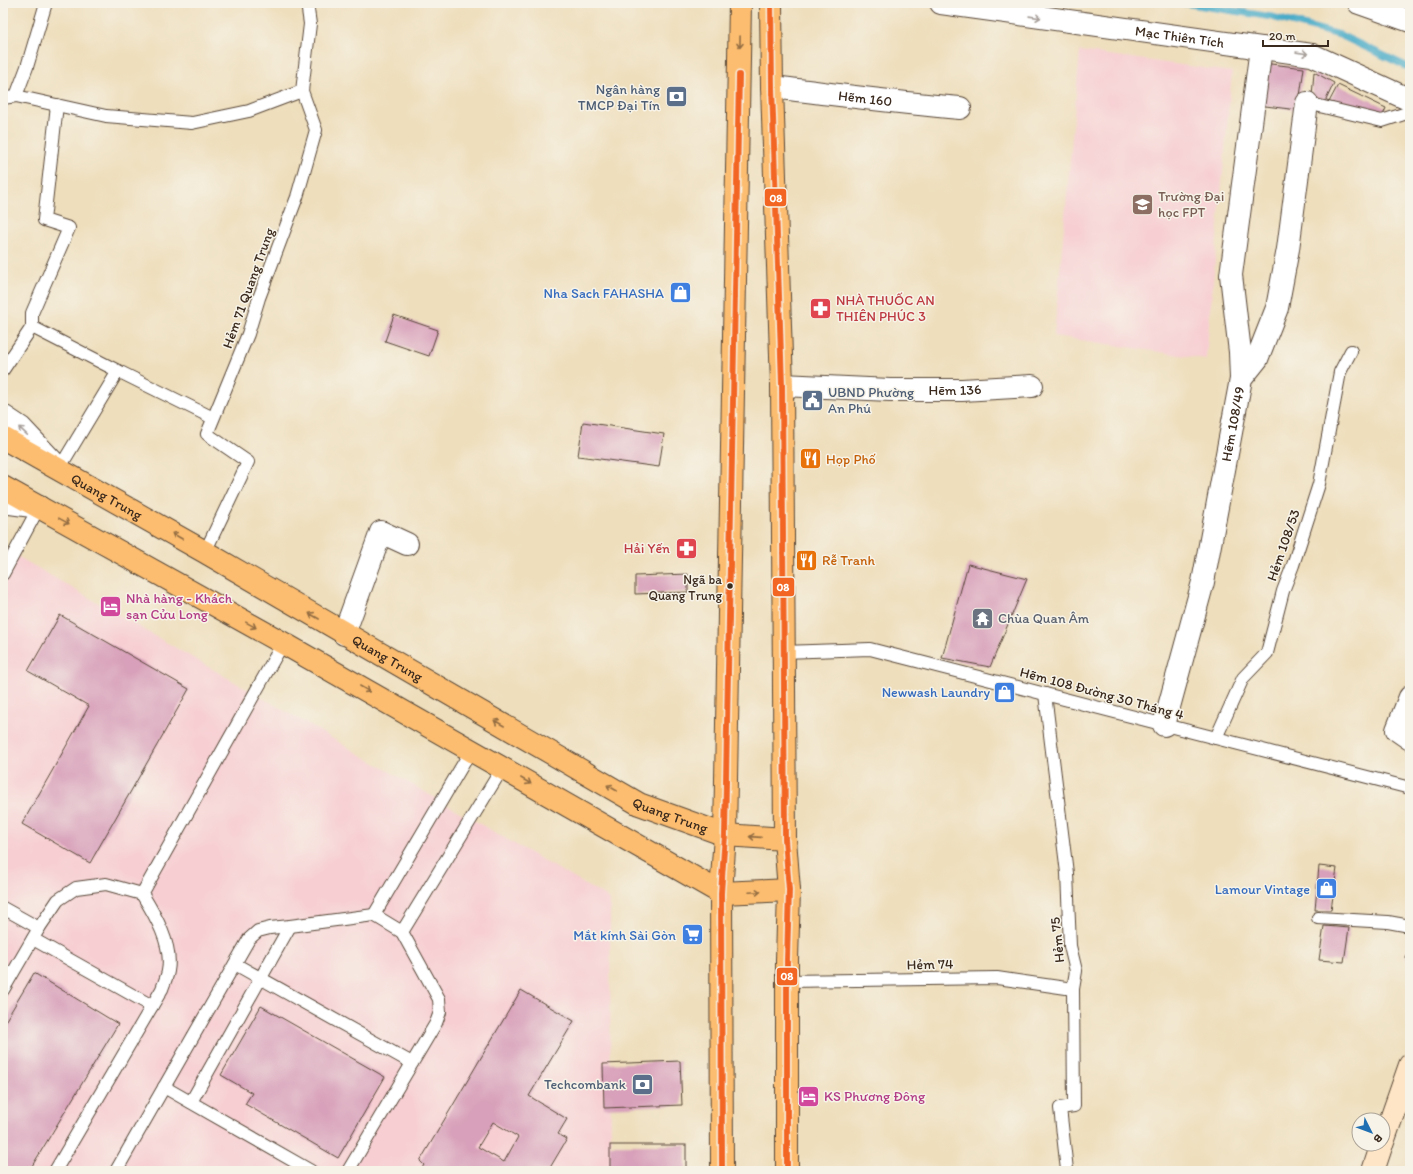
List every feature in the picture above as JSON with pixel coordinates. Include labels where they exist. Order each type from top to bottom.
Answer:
[{"type":"main road","points":[[722,1171],[721,893],[725,835],[740,3]]},
{"type":"main road","points":[[771,3],[772,87],[782,385],[785,839],[789,890],[787,981],[787,1171]]},
{"type":"main road","name":"Quang Trung","points":[[3,438],[205,552],[639,804],[725,835],[785,839]]},
{"type":"main road","points":[[3,487],[472,749],[721,893],[789,890]]},
{"type":"street","name":"Mạc Thiên Tích","points":[[941,3],[1312,55],[1410,100]]},
{"type":"street","points":[[1359,3],[1410,21]]},
{"type":"street","points":[[1241,379],[1240,352],[1231,275],[1261,48]]},
{"type":"street","name":"Hẽm 160","points":[[772,87],[872,98],[907,104],[960,108]]},
{"type":"street","name":"Hẽm 108/49","points":[[1164,725],[1203,582],[1241,379],[1257,359],[1277,308],[1288,249],[1307,103]]},
{"type":"street","name":"Hẽm 136","points":[[782,385],[890,390],[962,390],[1032,386]]},
{"type":"street","points":[[3,416],[21,428],[56,467]]},
{"type":"street","points":[[3,502],[34,504]]},
{"type":"street","points":[[344,634],[381,532],[407,544]]},
{"type":"street","points":[[1410,697],[1397,730],[1410,739]]},
{"type":"street","points":[[1391,1120],[1410,1065]]},
{"type":"street","points":[[1373,1171],[1380,1152]]},
{"type":"lane","points":[[16,96],[29,60],[46,3]]},
{"type":"lane","name":"Hẻm 71 Quang Trung","points":[[205,552],[248,462],[207,434],[248,334],[258,298],[297,197],[316,130],[302,91],[310,24],[307,3]]},
{"type":"lane","points":[[3,98],[16,96],[106,116],[192,123],[249,111],[302,91]]},
{"type":"lane","points":[[1307,103],[1382,121],[1410,112]]},
{"type":"lane","points":[[3,370],[32,327],[32,313],[70,228],[44,220],[57,105]]},
{"type":"lane","points":[[32,327],[213,418]]},
{"type":"lane","name":"Hẻm 108/53","points":[[1216,738],[1243,678],[1267,653],[1283,591],[1320,484],[1340,372],[1351,351]]},
{"type":"lane","points":[[56,467],[118,371]]},
{"type":"lane","points":[[3,574],[34,504]]},
{"type":"lane","points":[[142,894],[283,643]]},
{"type":"lane","name":"Hẽm 108 Đường 30 Tháng 4","points":[[783,652],[870,649],[1410,788]]},
{"type":"lane","name":"Hẻm 75","points":[[1045,694],[1067,874],[1070,946],[1076,971],[1073,989],[1074,1106],[1060,1108],[1068,1171]]},
{"type":"lane","points":[[374,915],[472,749]]},
{"type":"lane","points":[[402,932],[503,767]]},
{"type":"lane","points":[[3,990],[32,939],[58,900],[76,888],[106,884],[142,894],[157,919],[168,951],[168,970],[162,989],[55,1171]]},
{"type":"lane","points":[[3,908],[39,928]]},
{"type":"lane","points":[[116,1171],[249,939],[258,931],[270,928],[374,915],[402,932],[439,998],[440,1012],[436,1023],[348,1171]]},
{"type":"lane","points":[[1318,918],[1388,922],[1410,926]]},
{"type":"lane","points":[[191,1102],[290,926]]},
{"type":"lane","points":[[32,939],[152,1006]]},
{"type":"lane","points":[[235,964],[412,1063]]},
{"type":"lane","name":"Hẻm 74","points":[[787,981],[997,978],[1073,989]]},
{"type":"lane","points":[[164,1087],[311,1171]]},
{"type":"shaded area","name":"Trường Đại học FPT","points":[[1080,51],[1232,72],[1206,359],[1054,336]]},
{"type":"shaded area","points":[[3,548],[610,899],[611,1171],[3,1171]]},
{"type":"building","points":[[1263,63],[1304,68],[1298,110],[1257,105]]},
{"type":"building","points":[[1314,72],[1334,83],[1325,102],[1312,96]]},
{"type":"building","points":[[1338,85],[1386,108],[1383,115],[1333,106],[1334,103],[1329,102]]},
{"type":"building","points":[[394,315],[438,330],[429,356],[385,341]]},
{"type":"building","points":[[583,422],[664,434],[659,467],[578,456]]},
{"type":"building","name":"Chùa Quan Âm","points":[[968,564],[1027,579],[990,667],[942,658]]},
{"type":"building","points":[[688,574],[688,592],[635,594],[635,576]]},
{"type":"building","points":[[60,615],[189,689],[90,863],[22,824],[89,706],[28,671]]},
{"type":"building","name":"Lamour Vintage","points":[[1319,866],[1337,868],[1331,910],[1315,910]]},
{"type":"building","points":[[1324,926],[1349,928],[1344,962],[1319,960]]},
{"type":"building","points":[[1409,941],[1410,959],[1406,958]]},
{"type":"building","points":[[34,973],[118,1024],[29,1171],[3,1171],[3,1025]]},
{"type":"building","points":[[521,990],[574,1021],[529,1096],[567,1119],[558,1134],[567,1139],[548,1171],[420,1171],[424,1165],[420,1161]],"holes":[[[493,1122],[518,1137],[504,1162],[478,1147]]]},
{"type":"building","points":[[261,1006],[385,1077],[338,1158],[245,1104],[252,1093],[221,1075]]},
{"type":"building","name":"Techcombank","points":[[680,1061],[682,1105],[604,1108],[603,1064]]},
{"type":"building","points":[[610,1145],[686,1145],[686,1171],[610,1171]]},
{"type":"waterway","points":[[1184,3],[1272,17],[1340,35],[1410,68]]},
{"type":"transit line","name":"08","points":[[771,3],[772,87],[782,385],[785,839],[789,890],[787,960],[787,1171]]},
{"type":"transit line","name":"08","points":[[722,1171],[721,893],[725,835],[739,75]]},
{"type":"place","name":"Ngân hàng TMCP Đại Tín","points":[[676,97]]},
{"type":"place","name":"Trường Đại học FPT","points":[[1143,204]]},
{"type":"place","name":"Nha Sach FAHASHA","points":[[680,293]]},
{"type":"place","name":"NHÀ THUỐC AN THIÊN PHÚC 3","points":[[820,308]]},
{"type":"place","name":"UBND Phường An Phú","points":[[812,400]]},
{"type":"place","name":"Họp Phố","points":[[811,459]]},
{"type":"place","name":"Hải Yến","points":[[686,548]]},
{"type":"place","name":"Rễ Tranh","points":[[806,560]]},
{"type":"place","name":"Ngã ba Quang Trung","points":[[730,586]]},
{"type":"place","name":"Nhà hàng - Khách sạn Cửu Long","points":[[110,606]]},
{"type":"place","name":"Chùa Quan Âm","points":[[982,618]]},
{"type":"place","name":"Newwash Laundry","points":[[1005,692]]},
{"type":"place","name":"Lamour Vintage","points":[[1326,889]]},
{"type":"place","name":"Mắt kính Sài Gòn","points":[[692,935]]},
{"type":"place","name":"Techcombank","points":[[642,1084]]},
{"type":"place","name":"KS Phương Đông","points":[[809,1096]]}]
